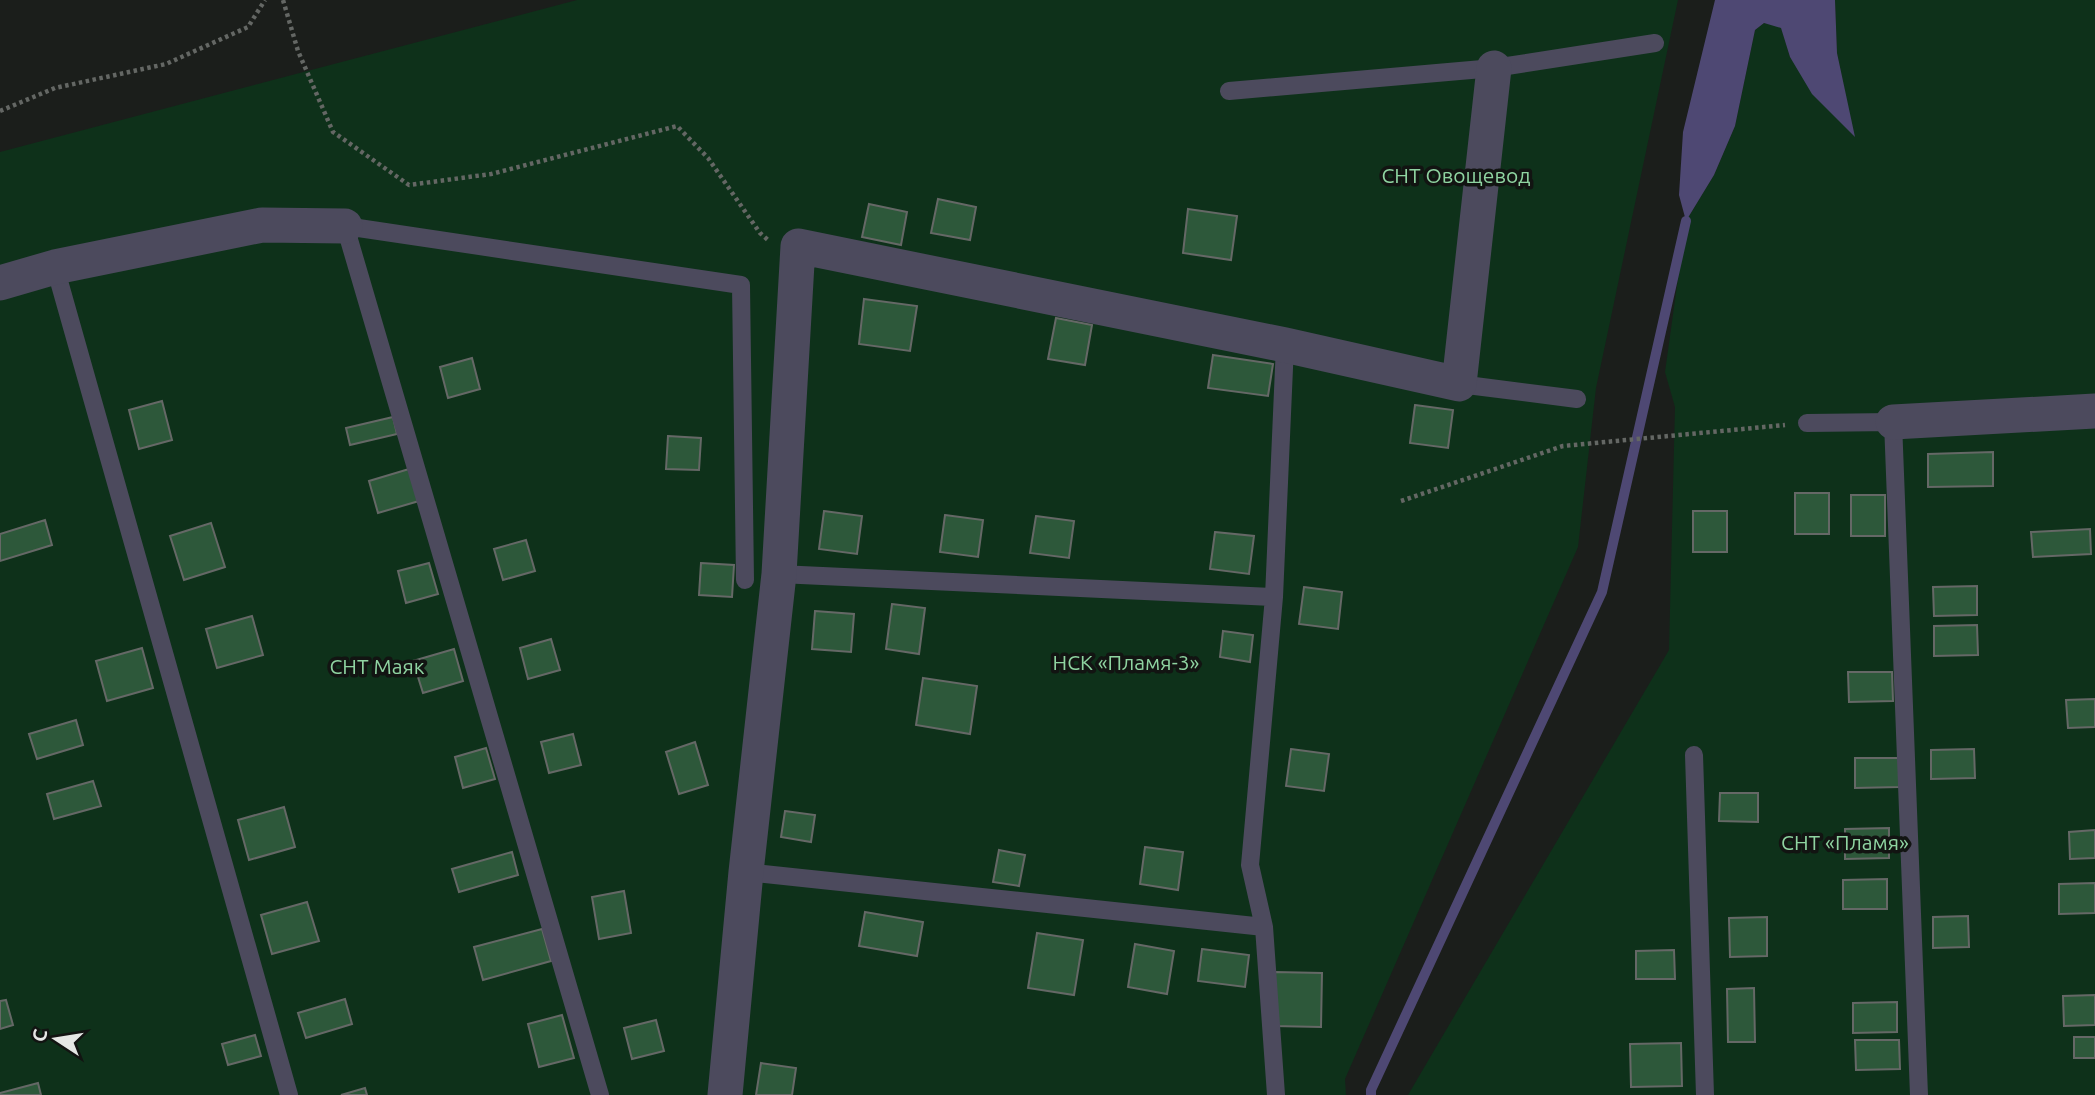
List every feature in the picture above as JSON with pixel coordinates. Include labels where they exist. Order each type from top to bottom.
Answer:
[{"type":"street","points":[[725,1095],[746,872],[779,574],[798,246],[1285,345],[1459,384],[1494,68]]},
{"type":"street","points":[[0,283],[55,267],[262,225],[345,226]]},
{"type":"street","points":[[1893,422],[2095,411]]},
{"type":"lane","points":[[1229,91],[1494,68],[1655,43]]},
{"type":"lane","points":[[600,1095],[345,226],[741,285],[745,580]]},
{"type":"lane","points":[[55,267],[289,1095]]},
{"type":"lane","points":[[1276,1095],[1264,927],[1250,865],[1274,597],[1285,345]]},
{"type":"lane","points":[[1459,384],[1577,400]]},
{"type":"lane","points":[[1807,423],[1893,422],[1919,1095]]},
{"type":"lane","points":[[779,574],[1274,597]]},
{"type":"lane","points":[[1694,755],[1705,1095]]},
{"type":"lane","points":[[746,872],[1264,927]]},
{"type":"path","points":[[0,111],[55,88],[166,64],[248,27],[265,0]]},
{"type":"path","points":[[283,0],[299,51],[333,132],[409,186],[491,174],[677,126],[708,158],[760,233],[797,267]]},
{"type":"path","points":[[1401,501],[1563,446],[1807,423]]},
{"type":"green space","points":[[577,0],[1678,0],[1596,388],[1578,547],[1345,1079],[1346,1095],[0,1095],[0,152]]},
{"type":"green space","name":"СНТ «Пламя»","points":[[1835,0],[2095,0],[2095,1095],[1408,1095],[1669,650],[1675,407],[1665,372],[1686,221],[1714,175],[1735,126],[1755,30],[1764,23],[1781,27],[1790,57],[1854,136],[1837,53]]},
{"type":"shaded area","points":[[1715,0],[1835,0],[1837,53],[1855,137],[1812,94],[1790,57],[1781,28],[1764,23],[1755,30],[1735,126],[1714,175],[1686,221],[1679,195],[1683,132]]},
{"type":"building","points":[[938,199],[976,207],[970,240],[931,233]]},
{"type":"building","points":[[869,204],[907,212],[901,245],[862,237]]},
{"type":"building","points":[[1188,209],[1237,216],[1231,260],[1183,253]]},
{"type":"building","points":[[864,299],[917,306],[910,351],[859,344]]},
{"type":"building","points":[[1056,318],[1092,325],[1085,365],[1048,359]]},
{"type":"building","points":[[1213,355],[1273,364],[1268,396],[1208,388]]},
{"type":"building","points":[[472,358],[480,389],[448,398],[440,367]]},
{"type":"building","points":[[162,401],[172,440],[139,449],[129,410]]},
{"type":"building","points":[[1415,405],[1453,410],[1448,448],[1410,443]]},
{"type":"building","points":[[393,417],[397,434],[350,445],[346,428]]},
{"type":"building","points":[[668,436],[701,438],[699,470],[666,469]]},
{"type":"building","points":[[1993,452],[1993,486],[1928,487],[1928,454]]},
{"type":"building","points":[[409,469],[419,501],[378,513],[369,481]]},
{"type":"building","points":[[1795,493],[1829,493],[1829,534],[1795,534]]},
{"type":"building","points":[[1851,495],[1885,495],[1885,536],[1851,536]]},
{"type":"building","points":[[824,511],[862,516],[857,554],[819,549]]},
{"type":"building","points":[[1693,511],[1727,511],[1727,552],[1693,552]]},
{"type":"building","points":[[945,515],[983,520],[978,557],[940,552]]},
{"type":"building","points":[[1036,516],[1074,521],[1069,558],[1030,553]]},
{"type":"building","points":[[45,520],[52,545],[0,561],[0,534]]},
{"type":"building","points":[[211,523],[225,567],[184,580],[170,536]]},
{"type":"building","points":[[2090,529],[2091,554],[2033,557],[2031,532]]},
{"type":"building","points":[[1215,532],[1254,536],[1249,574],[1210,569]]},
{"type":"building","points":[[526,540],[535,571],[503,580],[494,549]]},
{"type":"building","points":[[429,563],[438,594],[406,603],[398,571]]},
{"type":"building","points":[[701,563],[734,565],[732,597],[699,595]]},
{"type":"building","points":[[1977,586],[1977,615],[1934,616],[1933,587]]},
{"type":"building","points":[[1304,587],[1342,592],[1338,629],[1299,624]]},
{"type":"building","points":[[892,604],[925,608],[919,654],[886,649]]},
{"type":"building","points":[[815,611],[854,614],[851,652],[812,649]]},
{"type":"building","points":[[252,616],[263,655],[217,668],[206,629]]},
{"type":"building","points":[[1977,625],[1978,655],[1934,656],[1934,626]]},
{"type":"building","points":[[1223,631],[1253,635],[1250,662],[1220,657]]},
{"type":"building","points":[[551,639],[560,670],[528,679],[520,648]]},
{"type":"building","points":[[142,648],[153,688],[107,701],[96,661]]},
{"type":"building","points":[[454,649],[463,681],[423,693],[413,661]]},
{"type":"building","points":[[1848,672],[1892,672],[1893,701],[1849,702]]},
{"type":"building","points":[[923,678],[977,686],[970,734],[916,725]]},
{"type":"building","points":[[2095,699],[2095,727],[2068,728],[2066,700]]},
{"type":"building","points":[[76,720],[83,745],[37,759],[29,734]]},
{"type":"building","points":[[573,734],[581,765],[549,773],[541,742]]},
{"type":"building","points":[[695,742],[708,785],[679,794],[666,752]]},
{"type":"building","points":[[486,748],[495,779],[463,788],[455,757]]},
{"type":"building","points":[[1291,749],[1329,754],[1324,791],[1286,786]]},
{"type":"building","points":[[1974,749],[1975,778],[1931,779],[1931,750]]},
{"type":"building","points":[[1855,758],[1899,758],[1899,787],[1855,788]]},
{"type":"building","points":[[93,781],[101,806],[54,819],[47,794]]},
{"type":"building","points":[[1720,793],[1758,793],[1758,822],[1719,821]]},
{"type":"building","points":[[284,807],[295,847],[249,860],[238,820]]},
{"type":"building","points":[[785,811],[815,815],[811,842],[781,837]]},
{"type":"building","points":[[1889,828],[1889,858],[1845,859],[1845,829]]},
{"type":"building","points":[[2095,830],[2095,858],[2070,859],[2069,832]]},
{"type":"building","points":[[1145,847],[1183,852],[1178,890],[1140,884]]},
{"type":"building","points":[[999,850],[1025,855],[1019,886],[993,882]]},
{"type":"building","points":[[512,852],[518,875],[459,892],[452,869]]},
{"type":"building","points":[[1887,879],[1887,909],[1843,909],[1843,880]]},
{"type":"building","points":[[2095,883],[2095,913],[2059,914],[2059,884]]},
{"type":"building","points":[[624,891],[631,933],[599,939],[592,897]]},
{"type":"building","points":[[307,902],[319,941],[272,954],[261,915]]},
{"type":"building","points":[[865,912],[923,922],[917,956],[859,946]]},
{"type":"building","points":[[1968,916],[1969,947],[1933,948],[1933,917]]},
{"type":"building","points":[[1767,917],[1767,956],[1730,957],[1729,918]]},
{"type":"building","points":[[542,929],[551,961],[483,980],[474,947]]},
{"type":"building","points":[[1037,933],[1083,940],[1074,995],[1028,988]]},
{"type":"building","points":[[1135,944],[1174,951],[1167,994],[1128,987]]},
{"type":"building","points":[[1202,949],[1249,955],[1245,987],[1198,981]]},
{"type":"building","points":[[1674,950],[1675,979],[1636,979],[1636,951]]},
{"type":"building","points":[[1275,972],[1322,973],[1321,1027],[1274,1026]]},
{"type":"building","points":[[1754,988],[1755,1042],[1728,1042],[1727,989]]},
{"type":"building","points":[[2095,995],[2095,1025],[2064,1026],[2063,996]]},
{"type":"building","points":[[345,999],[352,1024],[306,1038],[298,1013]]},
{"type":"building","points":[[6,1000],[13,1025],[0,1029],[0,1001]]},
{"type":"building","points":[[1897,1002],[1897,1032],[1853,1033],[1853,1003]]},
{"type":"building","points":[[562,1015],[574,1058],[539,1067],[528,1024]]},
{"type":"building","points":[[656,1020],[664,1051],[632,1059],[624,1028]]},
{"type":"building","points":[[255,1035],[261,1056],[228,1065],[222,1044]]},
{"type":"building","points":[[2074,1037],[2095,1037],[2095,1058],[2074,1058]]},
{"type":"building","points":[[1855,1040],[1899,1040],[1900,1069],[1856,1070]]},
{"type":"building","points":[[1681,1043],[1682,1086],[1631,1087],[1630,1044]]},
{"type":"building","points":[[761,1063],[796,1068],[792,1095],[756,1095]]},
{"type":"building","points":[[38,1083],[41,1095],[0,1095],[0,1093]]},
{"type":"building","points":[[365,1088],[367,1095],[341,1095]]},
{"type":"waterway","points":[[1371,1095],[1602,592],[1686,221]]},
{"type":"park label","name":"СНТ Овощевод","points":[[1456,176]]},
{"type":"park label","name":"НСК «Пламя-3»","points":[[1126,663]]},
{"type":"park label","name":"СНТ Маяк","points":[[377,667]]}]
